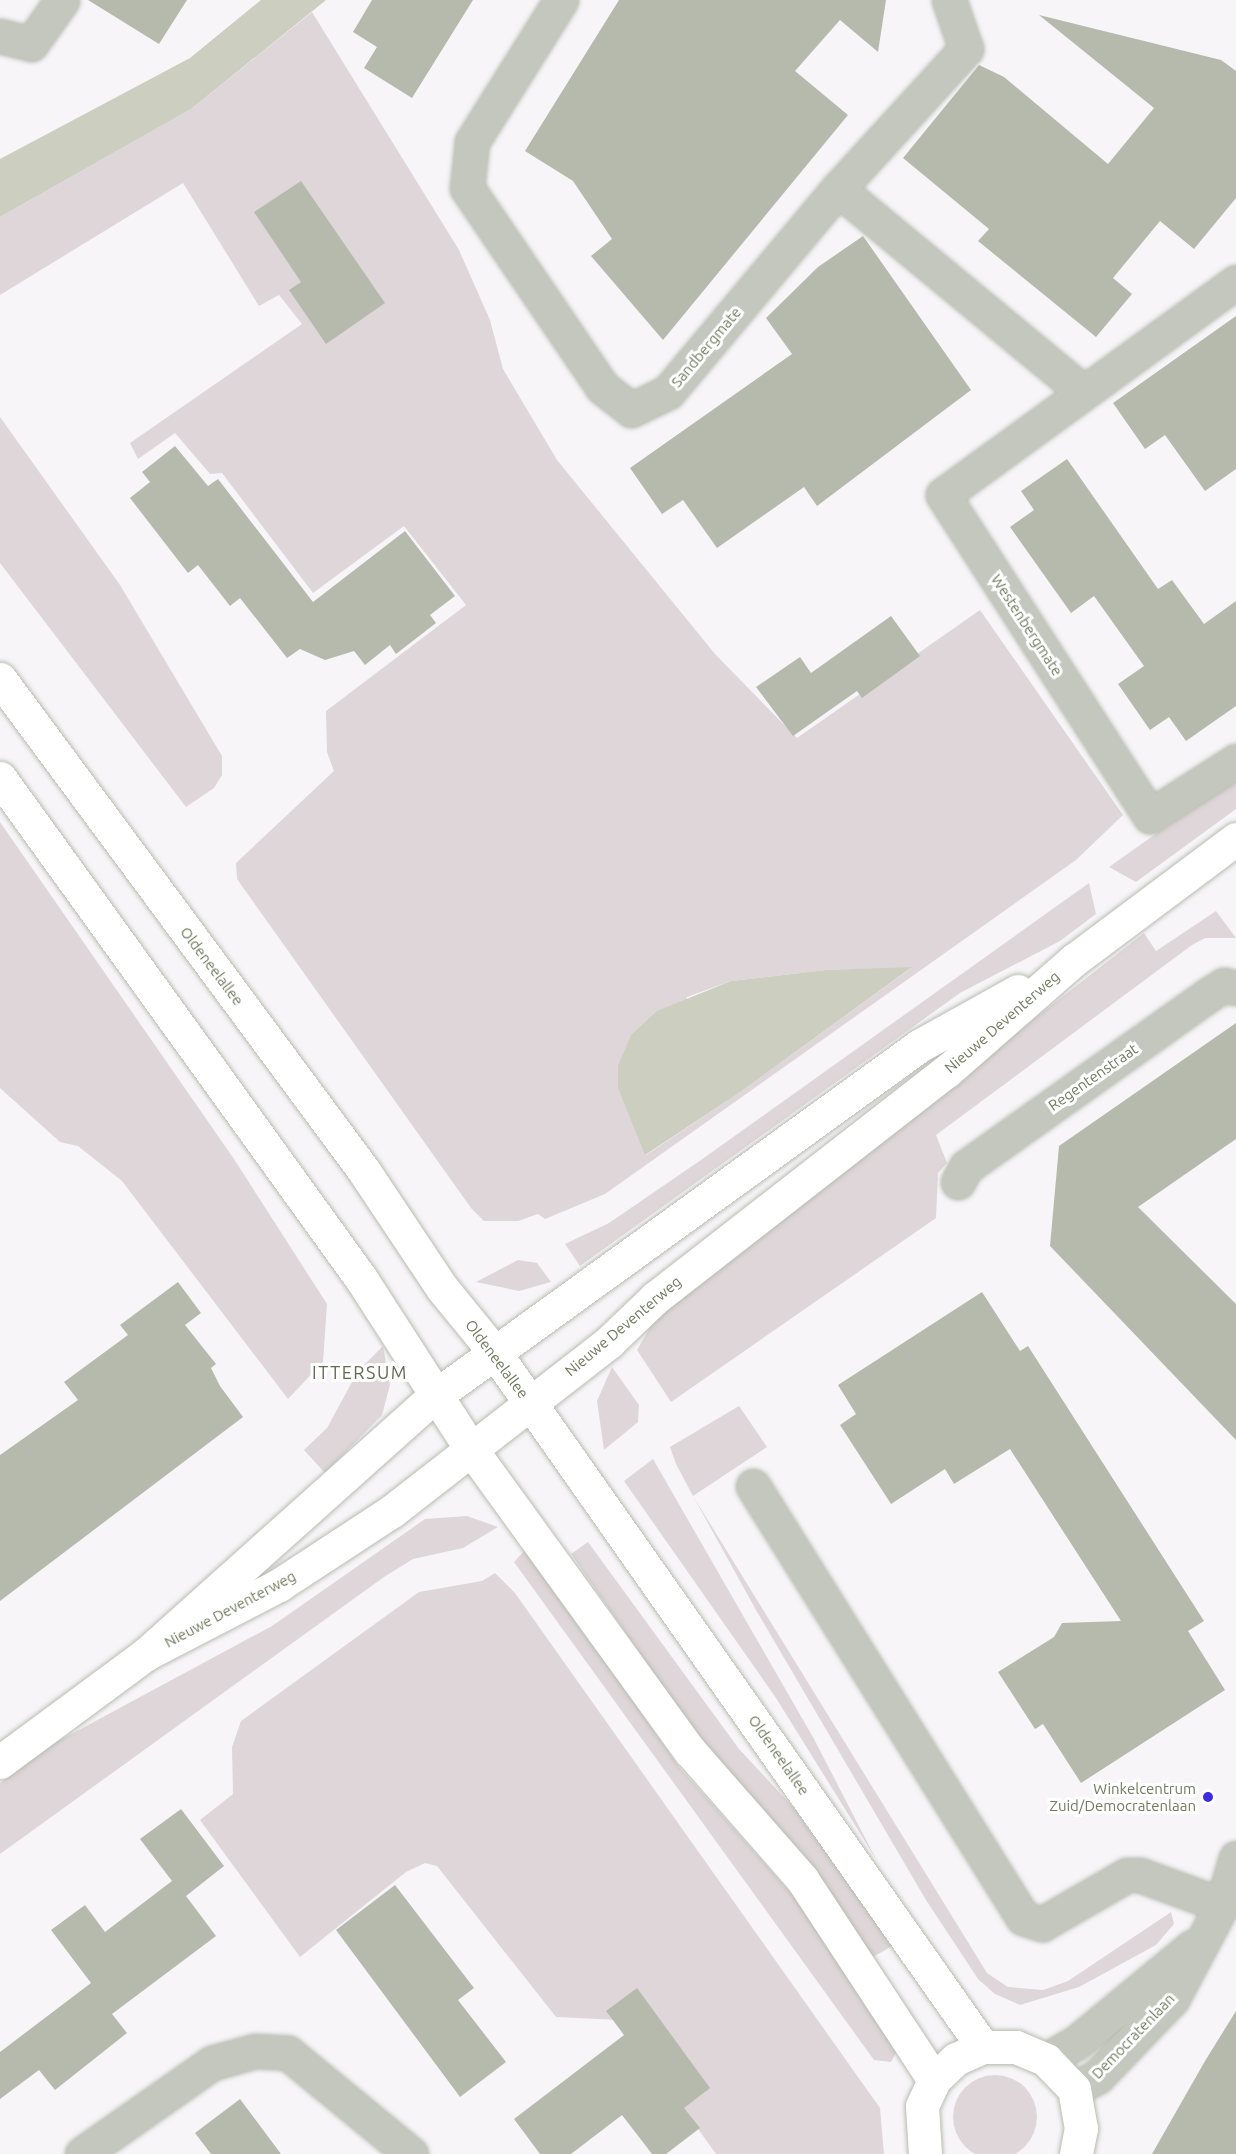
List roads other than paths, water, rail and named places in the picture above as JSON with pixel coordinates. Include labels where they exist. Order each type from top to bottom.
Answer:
[{"type":"main road","name":"Oldeneelallee","points":[[0,679],[364,1171],[442,1288],[495,1353],[983,2047]]},
{"type":"main road","points":[[0,778],[362,1280],[471,1449],[690,1751],[802,1879],[934,2080]]},
{"type":"main road","name":"Nieuwe Deventerweg","points":[[146,1654],[279,1585],[392,1511],[609,1342],[655,1298],[947,1071],[1074,960],[1236,839]]},
{"type":"main road","name":"Nieuwe Deventerweg","points":[[0,1762],[146,1654],[435,1396],[920,1046],[1074,960]]},
{"type":"main road","points":[[925,2154],[922,2106],[934,2080],[956,2059],[983,2047],[1016,2047],[1046,2060],[1074,2089],[1081,2127],[1076,2154]]},
{"type":"street","points":[[0,36],[31,44],[62,0]]},
{"type":"street","name":"Sandbergmate","points":[[561,0],[472,142],[467,188],[602,387],[631,410],[668,392],[838,189],[966,49],[949,0]]},
{"type":"street","points":[[838,189],[1083,392]]},
{"type":"street","name":"Westenbergmate","points":[[1236,282],[943,495],[1150,816],[1236,761]]},
{"type":"street","name":"Regentenstraat","points":[[958,1182],[966,1167],[1208,995],[1224,985],[1236,988]]},
{"type":"street","points":[[753,1486],[1023,1918],[1042,1924],[1127,1875],[1140,1875],[1222,1905]]},
{"type":"street","name":"Democratenlaan","points":[[1074,2089],[1098,2076],[1172,2000],[1197,1942],[1222,1905],[1236,1858]]},
{"type":"street","name":"Democratenlaan","points":[[1046,2060],[1076,2043],[1197,1942]]},
{"type":"street","points":[[82,2154],[212,2063],[255,2051],[288,2053],[411,2154]]},
{"type":"place","name":"Winkelcentrum Zuid/Democratenlaan","points":[[1208,1797]]},
{"type":"district","name":"ITTERSUM","points":[[360,1372]]}]
